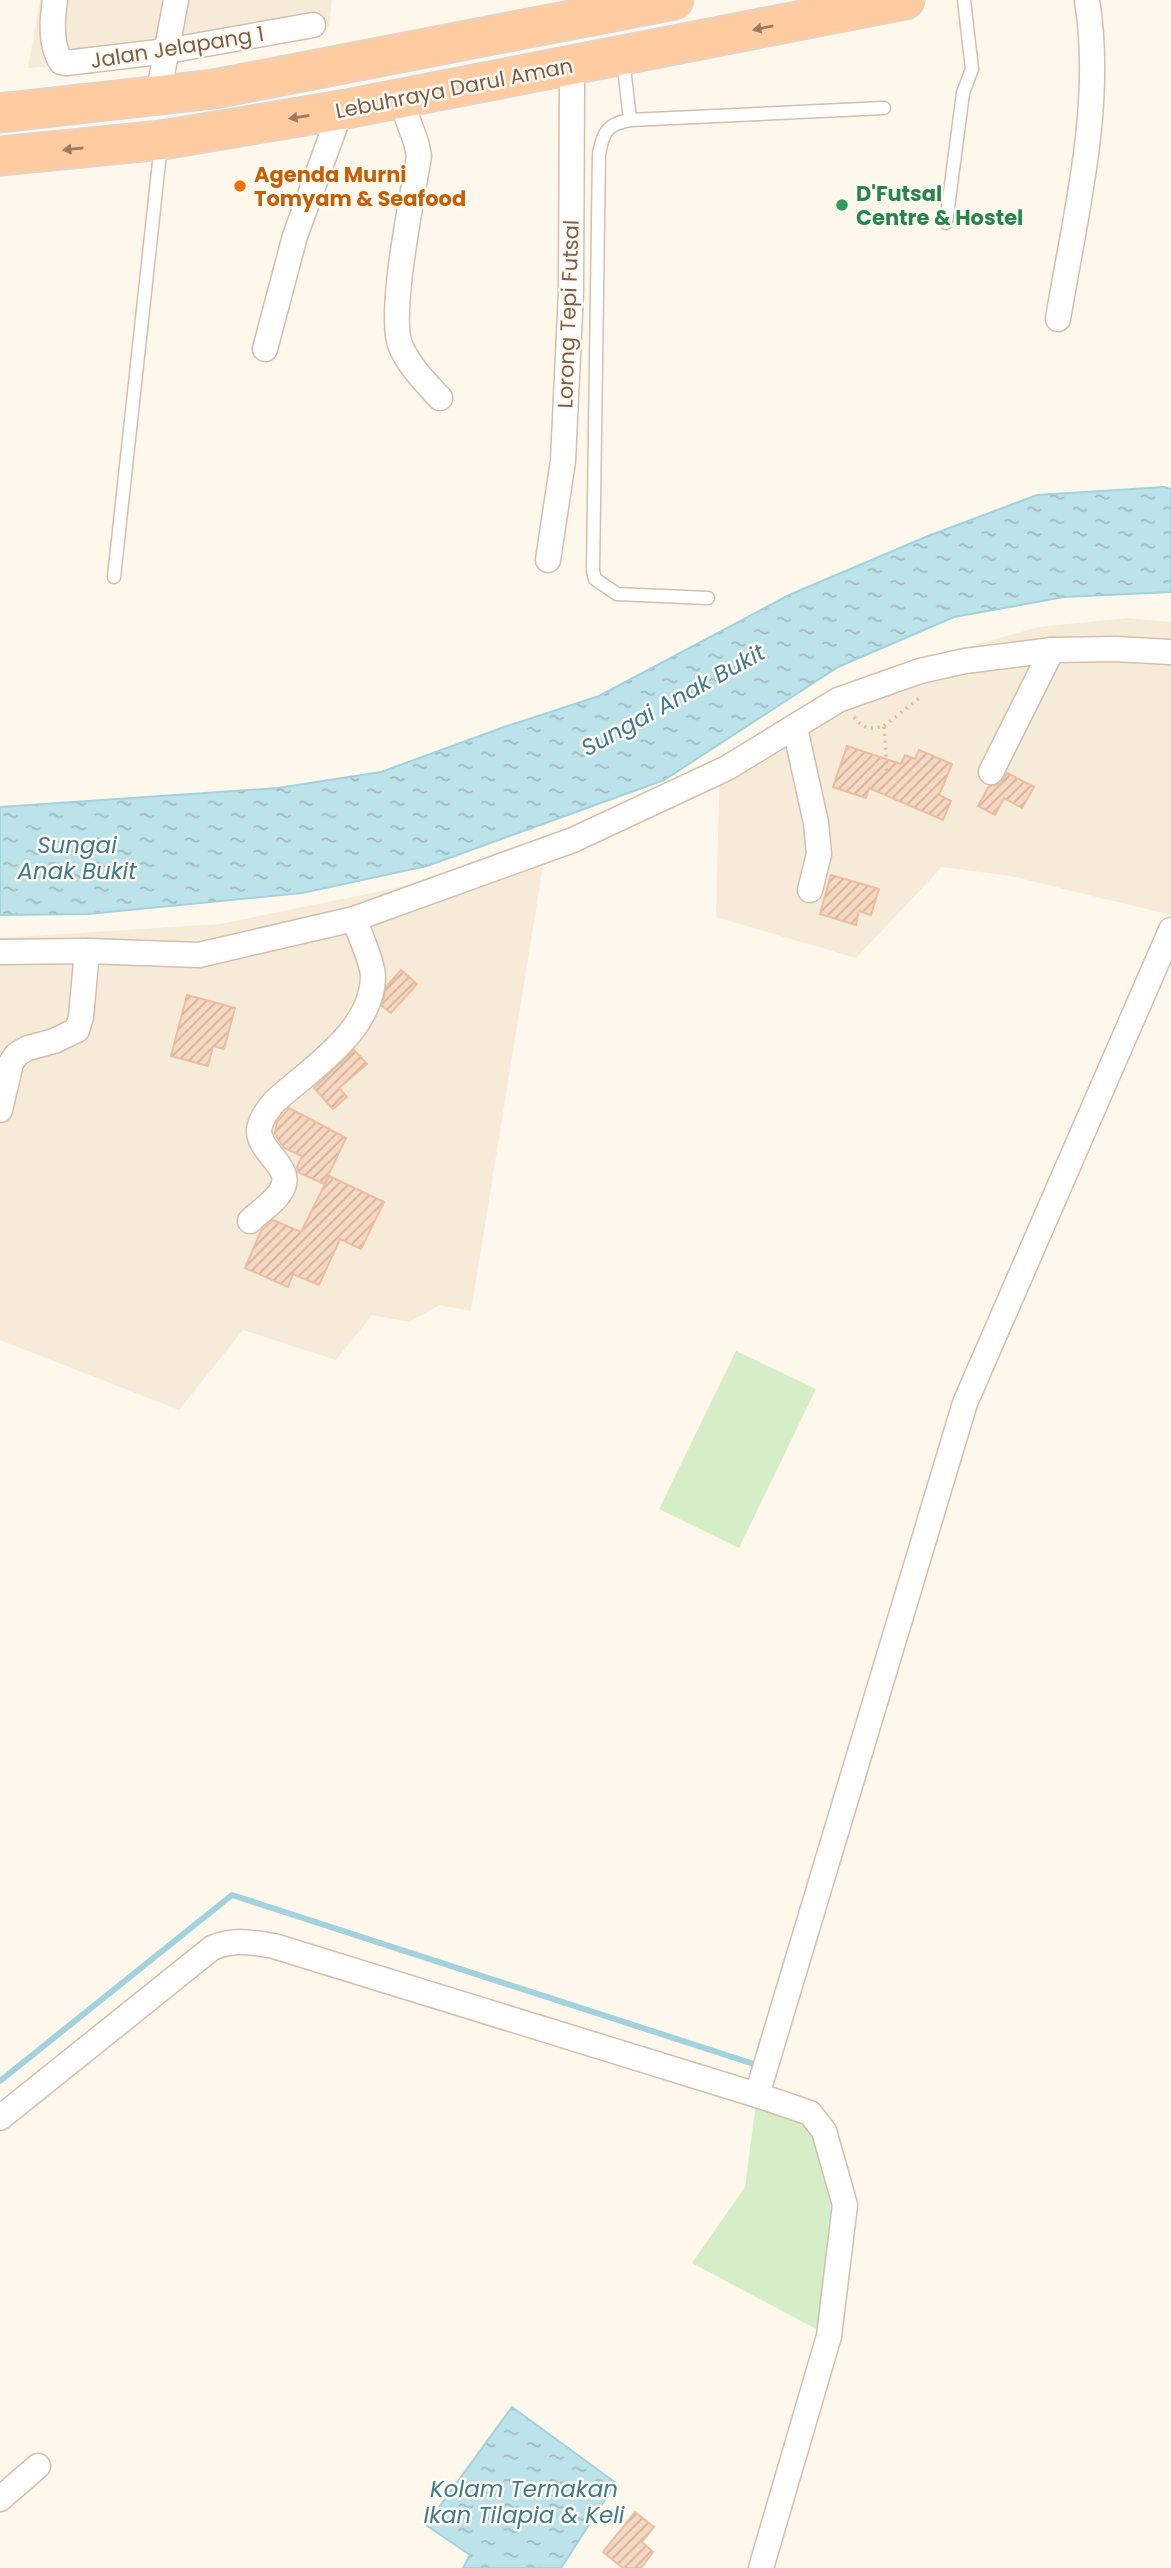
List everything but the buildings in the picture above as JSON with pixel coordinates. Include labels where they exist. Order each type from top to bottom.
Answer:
[{"type":"highway","points":[[214,89],[580,0]]},
{"type":"highway","points":[[0,113],[214,89],[674,0]]},
{"type":"highway","name":"Lebuhraya Darul Aman","points":[[0,156],[162,140],[341,110],[569,67],[844,6],[905,0]]},
{"type":"street","name":"Jalan Jelapang 1","points":[[55,0],[52,22],[56,51],[61,62],[66,63],[167,51],[313,24]]},
{"type":"street","points":[[158,96],[176,0]]},
{"type":"street","points":[[1058,319],[1084,162],[1093,80],[1087,0]]},
{"type":"street","name":"Lorong Tepi Futsal","points":[[548,560],[562,461],[570,304],[572,85],[569,67]]},
{"type":"street","points":[[400,98],[419,156],[396,328],[401,346],[416,371],[440,398]]},
{"type":"street","points":[[265,349],[295,236],[341,110]]},
{"type":"street","points":[[991,772],[1052,650]]},
{"type":"street","points":[[0,952],[87,951],[199,955],[354,919],[573,840],[727,768],[838,700],[920,671],[965,661],[1052,650],[1171,652]]},
{"type":"street","points":[[795,728],[816,823],[819,854],[810,890]]},
{"type":"street","points":[[250,1221],[279,1195],[284,1185],[281,1166],[259,1134],[265,1113],[346,1038],[365,1015],[373,975],[354,919]]},
{"type":"street","points":[[757,2095],[965,1403],[1171,930]]},
{"type":"street","points":[[0,1110],[11,1063],[17,1054],[77,1030],[81,1017],[87,951]]},
{"type":"street","points":[[0,2118],[212,1948],[224,1943],[244,1941],[274,1946],[810,2113],[824,2131],[845,2205],[828,2336],[761,2568]]},
{"type":"street","points":[[0,2499],[38,2466]]},
{"type":"lane","points":[[946,223],[963,93],[972,69],[964,0]]},
{"type":"lane","points":[[623,55],[630,120]]},
{"type":"lane","points":[[708,598],[617,594],[595,579],[593,571],[599,154],[602,138],[617,122],[630,120],[884,108]]},
{"type":"lane","points":[[114,577],[162,140]]},
{"type":"path","points":[[838,700],[863,727],[869,730],[884,726],[924,694],[925,687],[920,671]]},
{"type":"path","points":[[884,726],[887,773]]},
{"type":"shaded area","points":[[40,0],[332,0],[329,27],[240,53],[28,68]]},
{"type":"shaded area","points":[[1127,618],[1171,622],[1171,915],[1011,876],[942,867],[856,958],[716,917],[720,760],[913,662],[1039,627]]},
{"type":"shaded area","points":[[547,841],[471,1311],[440,1305],[409,1322],[372,1315],[336,1360],[243,1330],[179,1410],[0,1340],[0,938],[220,924],[401,887]]},
{"type":"green space","points":[[736,1351],[816,1389],[739,1548],[659,1509]]},
{"type":"green space","points":[[757,2095],[810,2113],[845,2205],[829,2336],[692,2263],[745,2187]]},
{"type":"water","name":"Sungai Anak Bukit","points":[[1164,487],[1171,489],[1171,592],[1064,597],[954,617],[838,667],[664,780],[427,866],[302,893],[88,914],[0,915],[0,807],[278,788],[381,772],[599,696],[789,595],[928,536],[1037,495]]},
{"type":"water","name":"Kolam Ternakan Ikan Tilapia & Keli","points":[[512,2407],[616,2483],[561,2568],[463,2568],[470,2555],[426,2525]]},
{"type":"waterway","points":[[0,2081],[232,1895],[760,2066]]},
{"type":"place","name":"Agenda Murni Tomyam & Seafood","points":[[240,186]]},
{"type":"place","name":"D'Futsal Centre & Hostel","points":[[842,205]]}]
